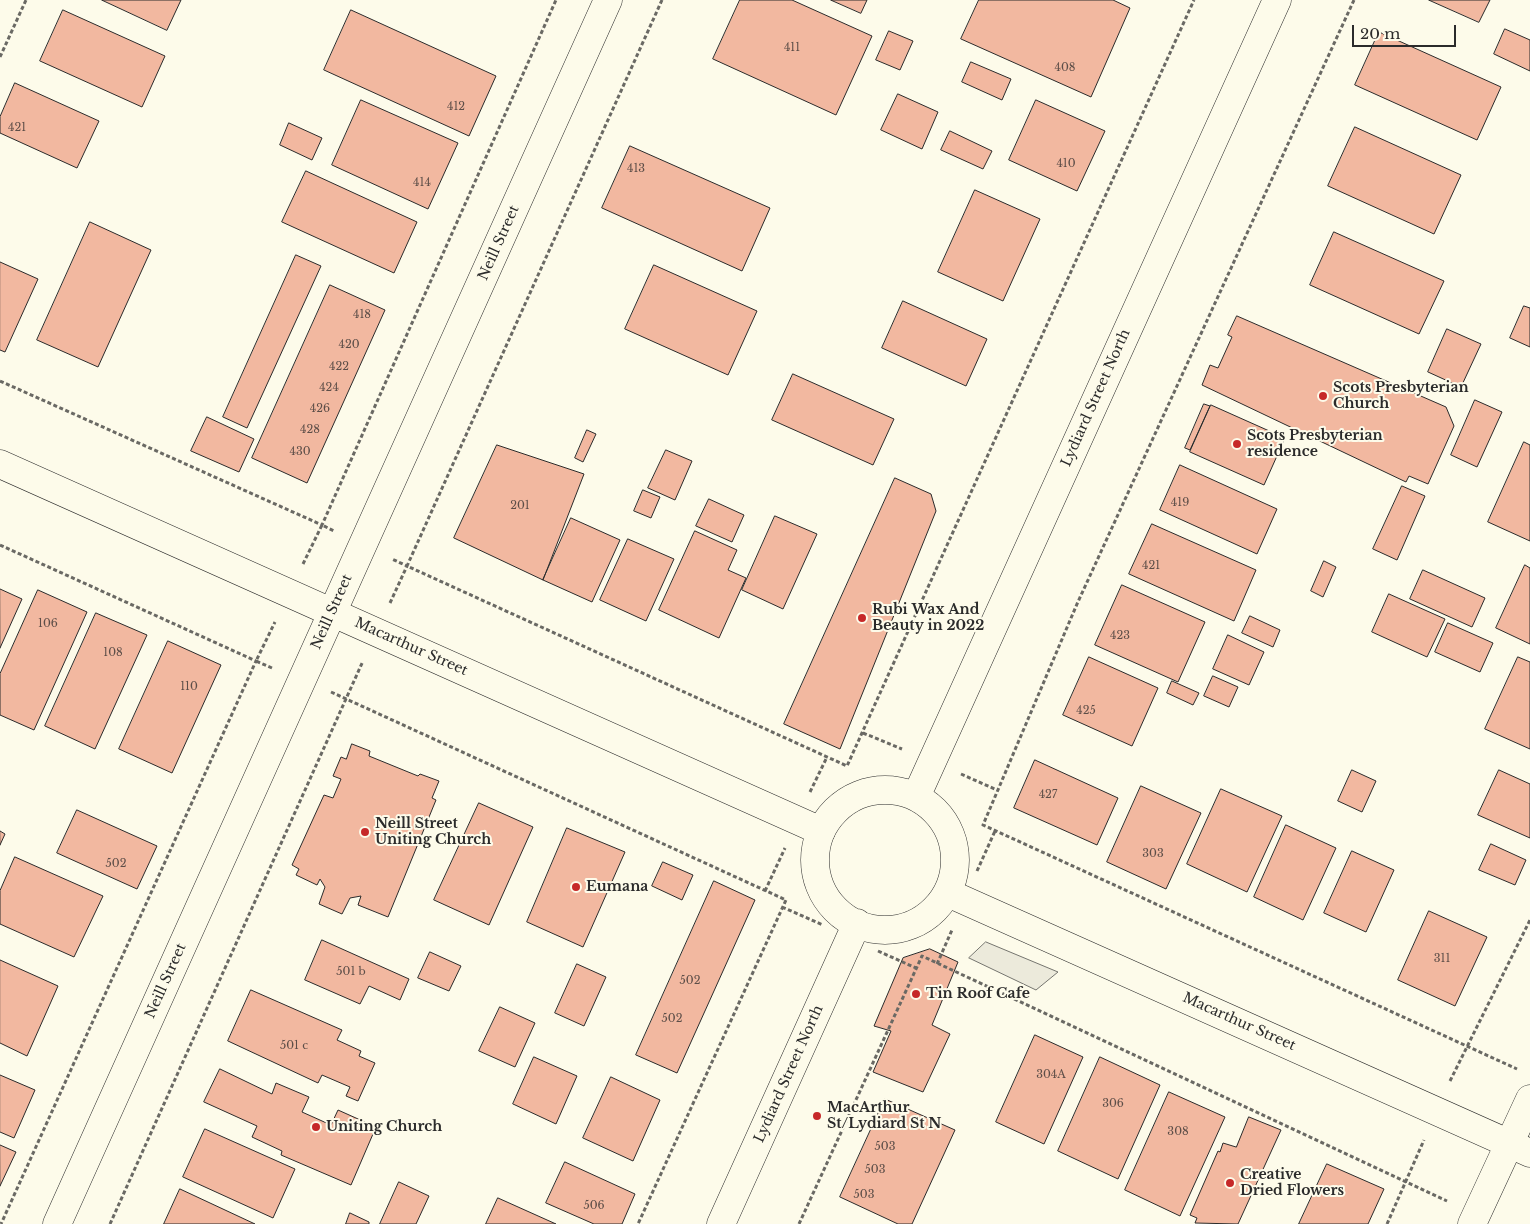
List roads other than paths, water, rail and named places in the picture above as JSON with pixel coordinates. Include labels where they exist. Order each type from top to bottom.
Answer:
[{"type":"street","name":"Neill Street","points":[[57,1224],[608,0]]},
{"type":"street","name":"Lydiard Street North","points":[[916,796],[1277,0]]},
{"type":"street","name":"Macarthur Street","points":[[0,464],[821,831]]},
{"type":"street","points":[[895,790],[916,796],[938,814],[952,838],[956,857],[954,875],[948,893],[935,910],[918,922],[898,928],[877,929],[857,923],[839,912],[825,895],[820,881],[816,852],[821,831],[833,812],[851,798],[872,791],[895,790]]},
{"type":"street","name":"Macarthur Street","points":[[948,893],[1520,1148]]},
{"type":"street","name":"Lydiard Street North","points":[[721,1224],[857,923]]},
{"type":"street","points":[[1472,1224],[1520,1148],[1530,1099]]},
{"type":"place","name":"Scots Presbyterian Church","points":[[1323,396]]},
{"type":"place","name":"Scots Presbyterian residence","points":[[1237,444]]},
{"type":"place","name":"Rubi Wax And Beauty in 2022","points":[[862,618]]},
{"type":"place","name":"Neill Street Uniting Church","points":[[365,832]]},
{"type":"place","name":"Eumana","points":[[576,887]]},
{"type":"place","name":"Tin Roof Cafe","points":[[916,994]]},
{"type":"place","name":"MacArthur St/Lydiard St N","points":[[817,1116]]},
{"type":"place","name":"Uniting Church","points":[[316,1127]]},
{"type":"place","name":"Creative Dried Flowers","points":[[1230,1183]]}]
